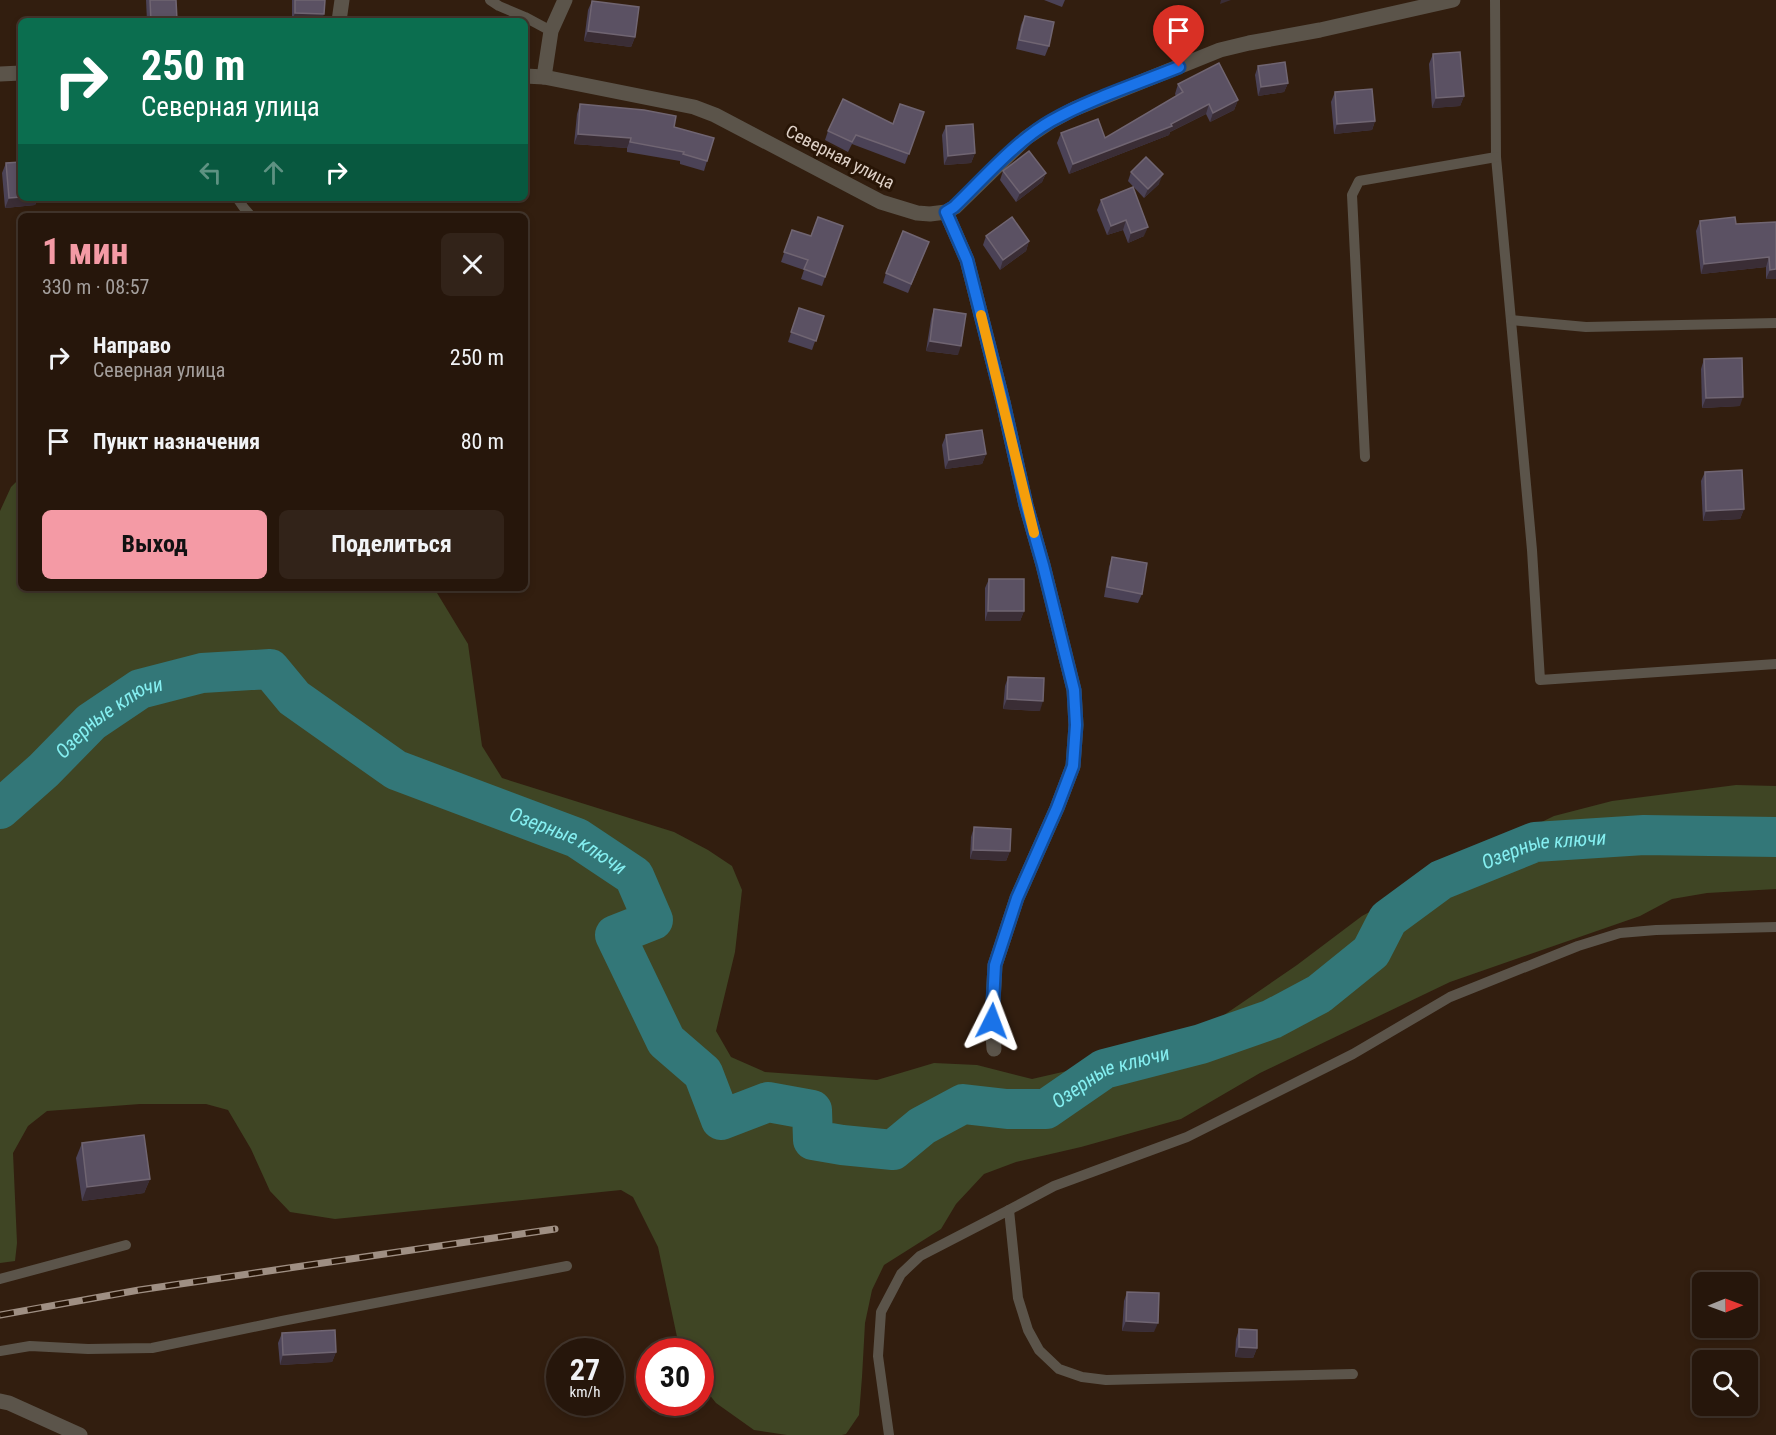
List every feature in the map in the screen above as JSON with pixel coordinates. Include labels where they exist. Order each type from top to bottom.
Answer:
[{"type":"street","points":[[339,18],[342,0]]},
{"type":"street","points":[[544,77],[551,32],[565,0]]},
{"type":"street","points":[[994,1049],[992,1021],[995,965],[1017,898],[1073,766],[1076,725],[1074,690],[1026,505],[967,260],[946,212],[1026,138],[1074,109],[1220,50],[1453,0]]},
{"type":"street","points":[[0,74],[18,73]]},
{"type":"street","name":"Северная улица","points":[[528,76],[544,77],[694,107],[715,115],[880,202],[917,213],[946,212]]},
{"type":"street","points":[[0,1401],[9,1402],[80,1435]]},
{"type":"lane","points":[[490,0],[527,18]]},
{"type":"lane","points":[[1495,0],[1497,157],[1532,550],[1540,680],[1776,664]]},
{"type":"lane","points":[[528,19],[551,32]]},
{"type":"lane","points":[[1365,457],[1352,195],[1359,181],[1497,157]]},
{"type":"lane","points":[[239,201],[248,213]]},
{"type":"lane","points":[[1511,320],[1586,327],[1776,323]]},
{"type":"lane","points":[[890,1435],[878,1356],[881,1312],[901,1274],[920,1256],[1054,1186],[1187,1137],[1353,1054],[1450,997],[1578,946],[1620,933],[1776,927]]},
{"type":"lane","points":[[1009,1210],[1017,1298],[1028,1330],[1039,1350],[1059,1369],[1082,1377],[1106,1380],[1353,1374]]},
{"type":"lane","points":[[0,1279],[126,1245]]},
{"type":"lane","points":[[0,1351],[30,1346],[88,1349],[152,1348],[567,1266]]},
{"type":"green space","points":[[18,480],[18,591],[436,591],[468,644],[482,746],[502,778],[674,832],[732,866],[742,890],[735,952],[716,1031],[731,1057],[765,1072],[877,1080],[934,1063],[977,1065],[1032,1079],[1093,1065],[1208,1026],[1297,965],[1362,916],[1490,847],[1554,816],[1612,801],[1736,785],[1776,786],[1776,889],[1707,893],[1672,899],[1640,916],[1450,982],[1260,1073],[1181,1119],[1081,1147],[1016,1162],[984,1174],[956,1204],[941,1229],[884,1265],[872,1290],[865,1323],[859,1415],[846,1434],[787,1435],[754,1430],[714,1400],[714,1338],[677,1338],[658,1247],[633,1197],[621,1190],[335,1219],[290,1212],[270,1191],[251,1149],[228,1110],[206,1104],[140,1104],[47,1111],[28,1126],[13,1153],[17,1243],[15,1261],[0,1263],[0,511],[11,487]]},
{"type":"building","points":[[150,0],[176,0],[177,18],[151,18]]},
{"type":"building","points":[[295,0],[325,0],[324,14],[295,13]]},
{"type":"building","points":[[592,1],[639,7],[635,37],[588,31]]},
{"type":"building","points":[[1025,16],[1054,22],[1049,46],[1019,40]]},
{"type":"building","points":[[1460,52],[1464,96],[1436,98],[1433,54]]},
{"type":"building","points":[[1285,62],[1288,83],[1261,87],[1258,66]]},
{"type":"building","points":[[1219,63],[1238,100],[1213,113],[1209,104],[1171,124],[1172,126],[1073,164],[1061,133],[1098,119],[1105,138],[1183,92],[1178,84]]},
{"type":"building","points":[[1372,89],[1375,121],[1337,124],[1335,92]]},
{"type":"building","points":[[843,99],[893,124],[900,104],[924,112],[909,154],[856,135],[852,142],[828,131]]},
{"type":"building","points":[[580,104],[644,110],[676,116],[674,127],[714,138],[707,161],[683,154],[684,152],[630,142],[631,138],[578,134]]},
{"type":"building","points":[[973,124],[975,153],[948,156],[946,126]]},
{"type":"building","points":[[1029,151],[1046,173],[1020,193],[1003,171]]},
{"type":"building","points":[[1146,157],[1163,174],[1148,189],[1131,172]]},
{"type":"building","points":[[18,162],[18,197],[9,198],[6,163]]},
{"type":"building","points":[[1133,187],[1148,227],[1131,233],[1126,220],[1111,226],[1101,200]]},
{"type":"building","points":[[818,217],[843,226],[825,277],[804,269],[808,260],[784,252],[792,230],[811,236]]},
{"type":"building","points":[[1012,217],[1029,241],[1003,260],[986,236]]},
{"type":"building","points":[[1735,217],[1736,224],[1776,222],[1776,269],[1770,270],[1769,257],[1704,264],[1700,221]]},
{"type":"building","points":[[903,231],[929,242],[911,284],[886,273]]},
{"type":"building","points":[[799,308],[824,316],[816,341],[791,332]]},
{"type":"building","points":[[934,309],[966,314],[961,346],[930,341]]},
{"type":"building","points":[[1742,358],[1743,397],[1706,398],[1704,359]]},
{"type":"building","points":[[982,430],[986,454],[949,460],[946,435]]},
{"type":"building","points":[[1742,470],[1744,509],[1706,511],[1705,472]]},
{"type":"building","points":[[1112,557],[1147,563],[1142,594],[1107,587]]},
{"type":"building","points":[[989,579],[1024,579],[1024,611],[988,611]]},
{"type":"building","points":[[1008,677],[1044,678],[1043,701],[1007,699]]},
{"type":"building","points":[[974,827],[1011,829],[1010,851],[973,850]]},
{"type":"building","points":[[144,1135],[150,1179],[87,1187],[82,1143]]},
{"type":"building","points":[[1127,1292],[1159,1293],[1158,1323],[1126,1321]]},
{"type":"building","points":[[1239,1329],[1257,1330],[1257,1348],[1239,1347]]},
{"type":"building","points":[[335,1330],[336,1352],[283,1355],[282,1333]]},
{"type":"waterway","name":"Озерные ключи","points":[[0,809],[44,770],[91,722],[140,689],[202,673],[270,669],[294,698],[396,770],[577,838],[634,876],[653,920],[615,935],[666,1041],[703,1073],[721,1120],[768,1102],[812,1110],[813,1140],[893,1150],[922,1126],[963,1104],[1007,1109],[1046,1109],[1104,1069],[1201,1044],[1272,1019],[1319,994],[1371,952],[1388,919],[1441,880],[1535,842],[1644,835],[1776,837]]},
{"type":"railway","points":[[0,1315],[139,1290],[555,1229]]},
{"type":"slow traffic","points":[[981,315],[1034,533]]},
{"type":"route","points":[[992,1021],[995,965],[1017,898],[1073,766],[1076,725],[1074,690],[1026,505],[1003,402],[967,260],[946,212],[1026,138],[1050,122],[1074,109],[1179,67]]}]
